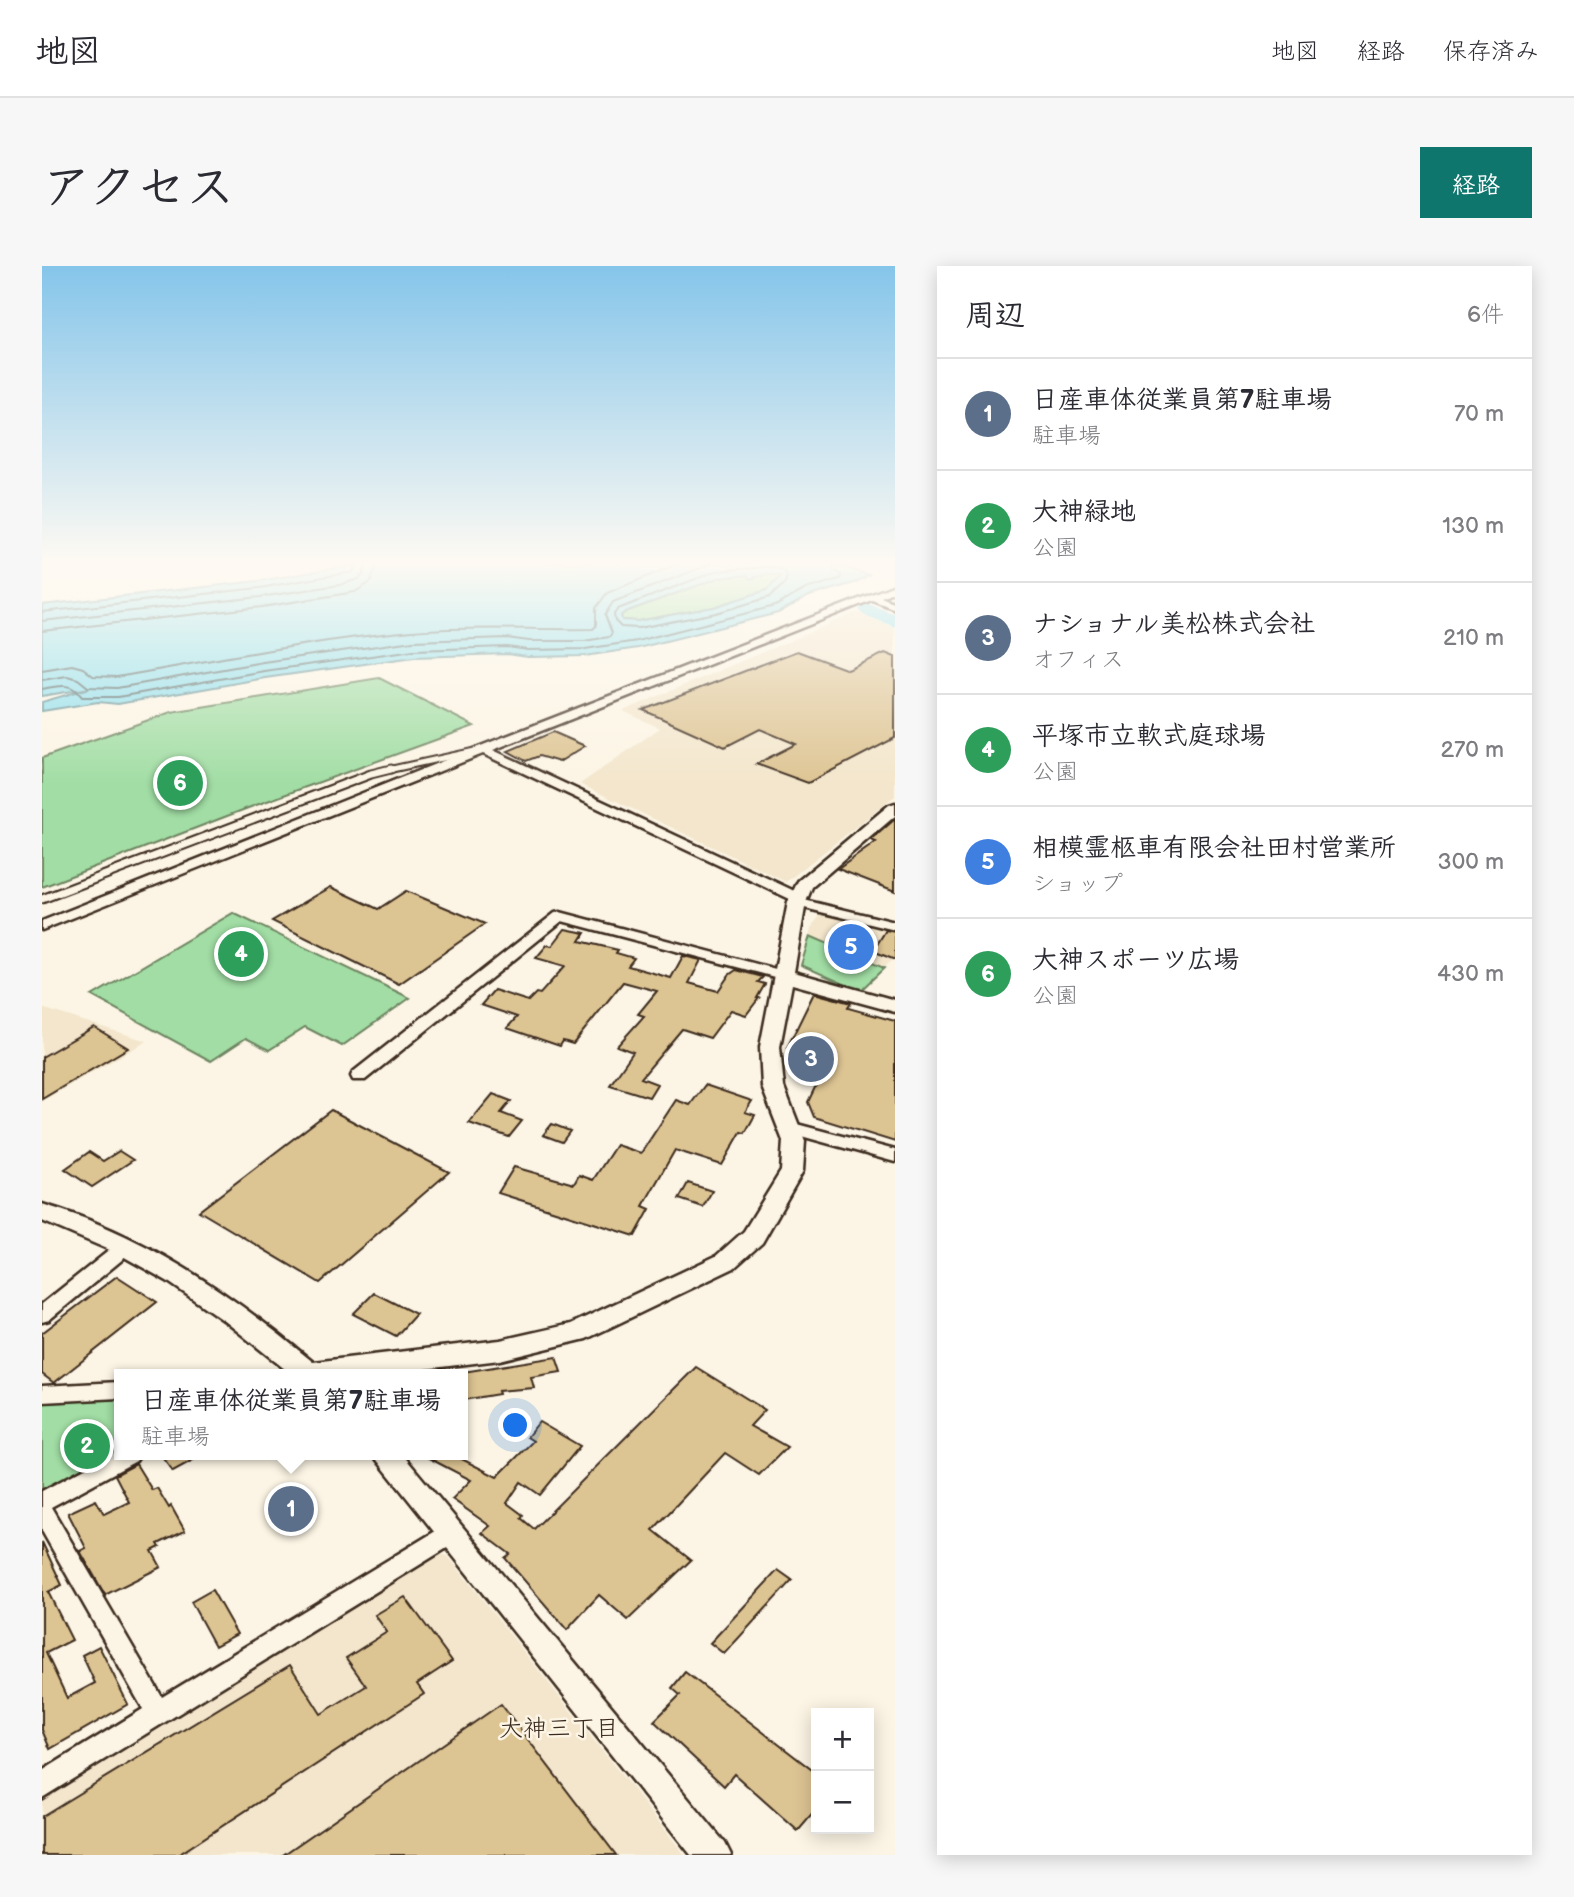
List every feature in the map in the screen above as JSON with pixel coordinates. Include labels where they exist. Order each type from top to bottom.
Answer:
[{"type":"street","points":[[42,926],[770,637]]},
{"type":"street","points":[[482,750],[797,900],[895,926]]},
{"type":"street","points":[[346,1369],[500,1350],[577,1332],[713,1269],[725,1262],[752,1237],[777,1200],[792,1171],[794,1142],[774,1087],[770,1047],[797,900],[804,885],[895,808]]},
{"type":"street","points":[[359,1076],[559,916],[895,1006]]},
{"type":"street","points":[[789,1127],[895,1156]]},
{"type":"street","points":[[42,1212],[103,1236],[156,1263],[273,1343],[301,1369]]},
{"type":"street","points":[[42,1315],[117,1254]]},
{"type":"street","points":[[42,1394],[114,1390]]},
{"type":"street","points":[[42,1501],[120,1460]]},
{"type":"street","points":[[391,1460],[713,1855]]},
{"type":"street","points":[[42,1511],[158,1713]]},
{"type":"street","points":[[42,1785],[452,1533]]},
{"type":"lane","points":[[42,899],[371,774],[439,757],[482,750]]},
{"type":"shaded area","points":[[798,637],[895,637],[895,796],[786,882],[580,784],[660,728],[623,711]]},
{"type":"shaded area","points":[[827,913],[895,930],[895,957],[860,991],[801,965],[813,925],[821,914]]},
{"type":"shaded area","points":[[42,1008],[147,1041],[42,1101]]},
{"type":"shaded area","points":[[439,1554],[448,1556],[685,1855],[42,1855],[42,1795]]},
{"type":"green space","points":[[379,678],[474,726],[42,887],[42,758],[171,712]]},
{"type":"green space","points":[[233,913],[410,998],[342,1046],[305,1027],[269,1050],[246,1038],[211,1061],[92,996]]},
{"type":"green space","points":[[810,936],[884,968],[860,991],[801,965]]},
{"type":"green space","points":[[114,1396],[114,1455],[42,1493],[42,1400]]},
{"type":"water","points":[[42,637],[681,637],[638,648],[585,656],[528,657],[507,654],[414,657],[265,678],[118,704],[98,702],[42,711],[42,702],[90,688],[42,696]]},
{"type":"building","points":[[797,651],[848,670],[885,653],[895,657],[895,738],[808,783],[756,764],[796,744],[760,729],[725,747],[643,710]]},
{"type":"building","points":[[553,732],[585,746],[559,762],[539,756],[526,761],[508,751]]},
{"type":"building","points":[[895,819],[895,891],[838,869],[876,842],[871,840]]},
{"type":"building","points":[[331,887],[378,909],[406,891],[485,924],[399,984],[272,921]]},
{"type":"building","points":[[565,929],[585,933],[580,941],[618,950],[616,953],[634,958],[628,966],[671,978],[683,956],[701,960],[689,983],[718,991],[736,970],[763,977],[758,982],[765,984],[759,998],[746,1015],[731,1010],[710,1038],[682,1029],[641,1078],[657,1084],[649,1097],[610,1085],[633,1052],[617,1046],[644,1016],[638,1014],[657,991],[623,982],[573,1044],[563,1041],[560,1046],[507,1028],[517,1017],[481,1005],[494,990],[528,1001],[536,993],[540,994],[565,966],[536,958],[547,945],[552,946]]},
{"type":"building","points":[[886,930],[895,932],[895,960],[873,951]]},
{"type":"building","points":[[814,993],[851,1003],[848,1008],[895,1021],[895,1142],[814,1117],[808,1102],[821,1075],[791,1067],[799,1051],[787,1048]]},
{"type":"building","points":[[94,1027],[128,1048],[42,1099],[42,1057]]},
{"type":"building","points":[[705,1085],[752,1101],[745,1112],[755,1115],[745,1133],[741,1132],[722,1165],[675,1150],[643,1206],[650,1209],[635,1236],[498,1193],[514,1167],[574,1184],[579,1175],[593,1180],[616,1145],[641,1153],[676,1100],[690,1105]]},
{"type":"building","points":[[493,1094],[511,1101],[501,1113],[522,1121],[509,1137],[469,1123]]},
{"type":"building","points":[[331,1110],[449,1172],[320,1283],[199,1211]]},
{"type":"building","points":[[552,1124],[570,1131],[562,1142],[543,1135]]},
{"type":"building","points":[[119,1151],[133,1160],[92,1187],[65,1169],[89,1152],[103,1161]]},
{"type":"building","points":[[688,1183],[712,1191],[703,1207],[679,1199]]},
{"type":"building","points":[[117,1276],[157,1302],[54,1383],[42,1374],[42,1333]]},
{"type":"building","points":[[374,1293],[416,1314],[396,1336],[353,1314]]},
{"type":"building","points":[[556,1357],[561,1372],[531,1377],[534,1388],[498,1391],[499,1394],[468,1399],[468,1371]]},
{"type":"building","points":[[696,1367],[765,1410],[750,1426],[787,1447],[759,1475],[725,1453],[653,1530],[691,1560],[628,1620],[599,1595],[567,1630],[505,1558],[510,1554],[482,1533],[490,1526],[452,1499],[471,1480],[433,1460],[464,1460],[497,1477],[533,1441],[527,1437],[539,1422],[580,1446],[540,1495],[521,1482],[507,1503],[523,1515],[521,1518],[534,1529]]},
{"type":"building","points":[[165,1460],[193,1460],[173,1471]]},
{"type":"building","points":[[136,1464],[152,1490],[157,1488],[169,1508],[171,1506],[185,1531],[158,1544],[160,1547],[152,1551],[161,1567],[105,1595],[80,1551],[86,1548],[68,1513],[96,1500],[104,1514],[129,1502],[115,1475]]},
{"type":"building","points":[[42,1542],[62,1585],[48,1592],[72,1640],[46,1653],[67,1698],[95,1683],[82,1655],[99,1646],[128,1704],[50,1749],[42,1730]]},
{"type":"building","points":[[778,1570],[792,1580],[724,1654],[710,1643]]},
{"type":"building","points":[[212,1590],[237,1634],[215,1646],[191,1602]]},
{"type":"building","points":[[405,1597],[452,1661],[417,1684],[424,1694],[178,1855],[42,1855],[42,1816],[290,1665],[321,1714],[366,1686],[346,1658],[387,1632],[375,1615]]},
{"type":"building","points":[[685,1672],[811,1769],[811,1816],[798,1831],[734,1774],[724,1786],[654,1721],[680,1695],[672,1688]]},
{"type":"building","points":[[501,1704],[616,1855],[283,1855]]},
{"type":"place","name":"大神スポーツ広場","points":[[180,783]]},
{"type":"place","name":"相模霊柩車有限会社田村営業所","points":[[851,947]]},
{"type":"place","name":"平塚市立軟式庭球場","points":[[241,954]]},
{"type":"place","name":"ナショナル美松株式会社","points":[[811,1059]]},
{"type":"place","name":"大神緑地","points":[[87,1446]]},
{"type":"place","name":"日産車体従業員第7駐車場","points":[[291,1509]]},
{"type":"district","name":"大神三丁目","points":[[559,1728]]}]
